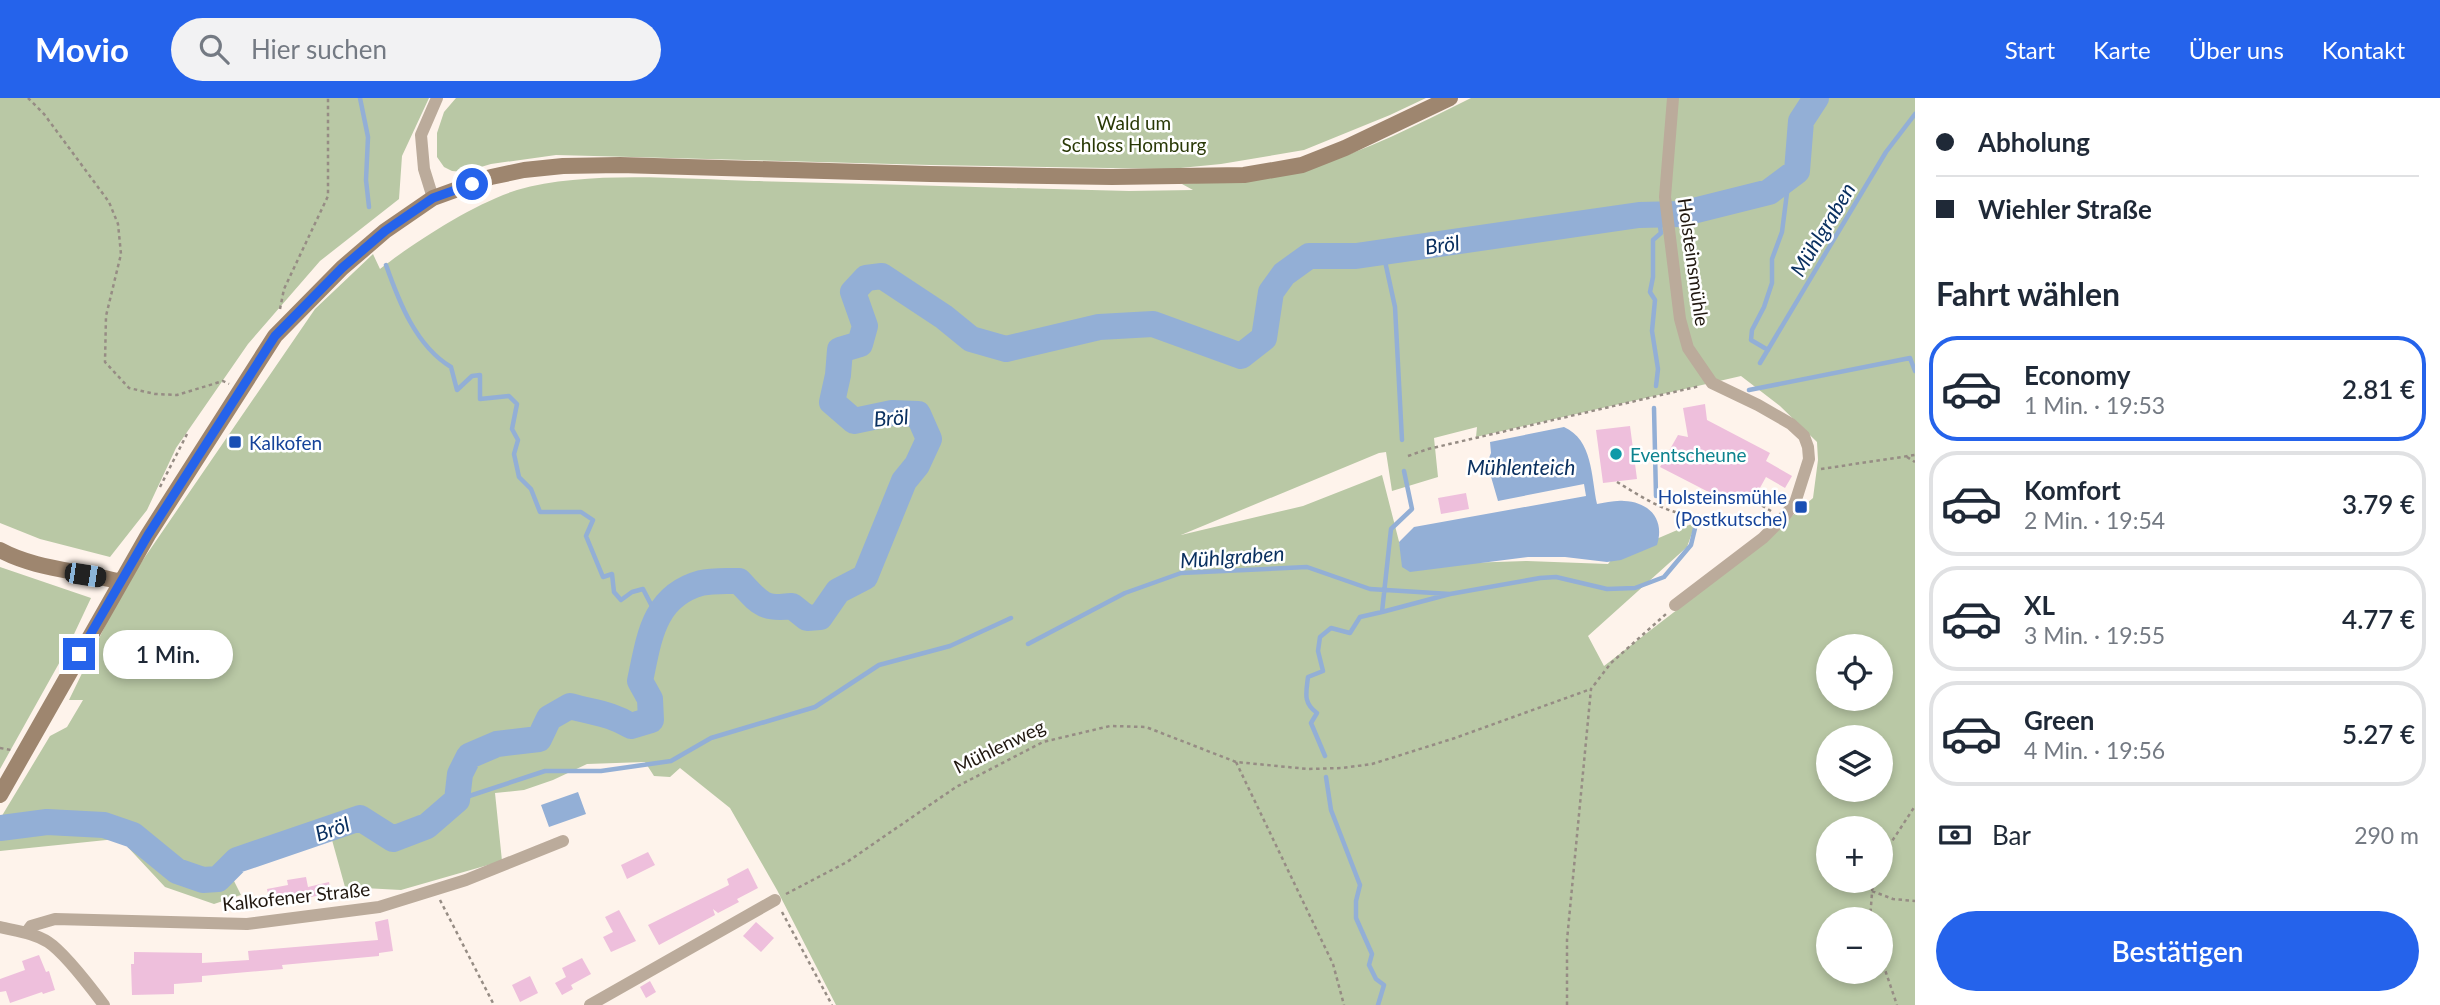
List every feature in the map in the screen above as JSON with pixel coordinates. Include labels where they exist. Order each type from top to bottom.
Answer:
[{"type":"main road","points":[[0,794],[120,582],[275,336],[342,268],[385,231],[433,198],[491,177],[563,166],[620,165],[1112,177],[1244,174],[1302,164],[1345,148],[1450,98]]},
{"type":"main road","points":[[0,550],[60,571],[120,582]]},
{"type":"street","points":[[433,198],[424,169],[421,135],[437,98]]},
{"type":"street","name":"Holsteinsmühle","points":[[1673,98],[1664,197],[1680,319],[1688,348],[1712,383],[1758,404],[1791,424],[1804,436],[1809,459],[1795,503],[1783,518],[1763,538],[1675,605]]},
{"type":"street","name":"Kalkofener Straße","points":[[26,933],[31,926],[55,919],[247,924],[379,907],[436,891],[563,841]]},
{"type":"street","points":[[590,1005],[775,900]]},
{"type":"street","points":[[0,927],[26,933],[49,943],[87,982],[104,1005]]},
{"type":"path","points":[[28,98],[44,114],[109,202],[118,223],[121,254],[106,316],[105,362],[129,388],[155,394],[177,395],[223,381],[239,390]]},
{"type":"path","points":[[275,336],[284,289],[328,196],[328,98]]},
{"type":"path","points":[[1408,456],[1427,449],[1712,383]]},
{"type":"path","points":[[1805,471],[1915,455]]},
{"type":"path","points":[[1907,457],[1915,461]]},
{"type":"path","points":[[1616,482],[1661,506],[1689,515],[1722,518]]},
{"type":"path","points":[[1744,495],[1783,518]]},
{"type":"path","points":[[1567,1005],[1567,940],[1591,689],[1611,663],[1675,605]]},
{"type":"path","name":"Mühlenweg","points":[[775,900],[847,862],[956,787],[1043,742],[1110,726],[1146,727],[1236,762],[1308,769],[1372,764],[1455,738],[1591,689]]},
{"type":"path","points":[[1236,762],[1333,964],[1344,1005]]},
{"type":"path","points":[[1893,840],[1915,806]]},
{"type":"path","points":[[436,891],[494,1005]]},
{"type":"path","points":[[1876,893],[1892,899],[1915,901]]},
{"type":"path","points":[[775,900],[832,1005]]},
{"type":"path","points":[[1890,984],[1897,1005]]},
{"type":"green space","points":[[0,98],[429,98],[402,156],[399,199],[320,261],[248,344],[176,448],[147,510],[110,557],[40,539],[0,523]]},
{"type":"green space","name":"Wald um Schloss Homburg","points":[[456,98],[1426,98],[1304,150],[1221,164],[1170,169],[556,155],[491,164],[464,172],[444,167],[437,157],[437,133],[444,112]]},
{"type":"green space","points":[[1471,98],[1915,98],[1915,1005],[836,1005],[777,890],[730,808],[680,768],[670,777],[654,776],[645,762],[587,764],[524,790],[495,793],[502,861],[401,890],[345,887],[332,840],[286,848],[231,875],[241,895],[214,904],[165,887],[123,842],[116,839],[0,851],[0,819],[50,736],[67,727],[83,700],[69,700],[123,589],[315,309],[373,254],[380,269],[428,235],[482,204],[517,190],[573,180],[665,178],[1129,191],[1193,190],[1182,184],[1262,178],[1294,172],[1372,145]],"holes":[[[1741,376],[1780,406],[1817,442],[1818,460],[1813,498],[1721,576],[1604,666],[1588,636],[1687,547],[1696,522],[1616,554],[1608,564],[1527,561],[1405,565],[1382,475],[1303,506],[1181,535],[1379,453],[1386,452],[1392,491],[1438,477],[1434,438],[1477,427],[1476,437]]]},
{"type":"green space","points":[[0,567],[91,598],[67,649],[0,769]]},
{"type":"water","name":"Mühlenteich","points":[[1564,427],[1581,441],[1586,450],[1597,504],[1624,501],[1648,509],[1657,520],[1659,528],[1657,545],[1621,560],[1607,562],[1565,557],[1528,557],[1410,572],[1402,567],[1399,542],[1414,527],[1586,496],[1584,484],[1498,501],[1487,463],[1491,453],[1490,442]]},
{"type":"water","points":[[578,792],[586,814],[549,827],[541,805]]},
{"type":"building","points":[[1705,404],[1707,420],[1770,453],[1766,461],[1792,476],[1785,488],[1766,477],[1756,495],[1750,492],[1728,502],[1660,467],[1678,435],[1688,437],[1683,408]]},
{"type":"building","name":"Eventscheune","points":[[1630,426],[1637,479],[1603,483],[1596,430]]},
{"type":"building","points":[[1466,493],[1469,509],[1441,514],[1438,498]]},
{"type":"building","points":[[648,852],[655,865],[627,879],[621,865]]},
{"type":"building","points":[[748,868],[758,888],[718,913],[713,909],[715,915],[659,945],[648,925],[729,885],[727,879]]},
{"type":"building","points":[[306,877],[308,887],[329,882],[331,893],[296,900],[297,904],[284,906],[282,901],[270,903],[267,889],[288,885],[287,880]]},
{"type":"building","points":[[619,910],[636,941],[611,952],[603,937],[613,932],[605,917]]},
{"type":"building","points":[[388,919],[393,951],[379,953],[379,956],[282,965],[283,969],[202,976],[202,982],[174,984],[174,994],[132,995],[131,964],[134,964],[134,952],[202,953],[202,963],[249,960],[248,951],[378,940],[375,922]]},
{"type":"building","points":[[756,922],[774,938],[761,952],[743,936]]},
{"type":"building","points":[[39,955],[46,972],[49,971],[55,990],[10,1003],[6,991],[0,992],[0,979],[25,970],[22,961]]},
{"type":"building","points":[[582,958],[591,974],[571,985],[573,989],[562,995],[555,983],[566,977],[562,968]]},
{"type":"building","points":[[530,976],[538,993],[520,1002],[512,985]]},
{"type":"building","points":[[650,981],[656,992],[646,998],[640,987]]},
{"type":"waterway","points":[[360,98],[368,137],[366,180],[369,207]]},
{"type":"waterway","name":"Bröl","points":[[0,828],[47,822],[104,825],[133,835],[177,871],[203,880],[218,879],[237,860],[360,818],[393,839],[427,826],[457,800],[460,774],[469,756],[497,744],[539,739],[549,718],[570,706],[609,716],[631,726],[651,720],[650,699],[640,681],[647,650],[656,621],[663,609],[685,589],[706,582],[739,581],[762,603],[774,607],[792,606],[807,618],[820,617],[838,591],[865,577],[904,481],[917,465],[929,439],[918,414],[892,413],[854,421],[832,402],[840,350],[860,344],[865,326],[853,292],[866,278],[882,276],[944,317],[971,339],[1006,349],[1099,327],[1153,324],[1241,356],[1264,338],[1271,292],[1284,274],[1309,256],[1356,256],[1639,215],[1681,214],[1769,192],[1797,171],[1801,121],[1816,98]]},
{"type":"waterway","name":"Mühlgraben","points":[[1760,363],[1886,152],[1915,114]]},
{"type":"waterway","points":[[1768,350],[1751,340],[1752,330],[1772,283],[1772,259],[1782,232],[1789,177]]},
{"type":"waterway","points":[[1656,386],[1658,369],[1652,331],[1655,300],[1650,292],[1653,277],[1653,240],[1661,233],[1658,214]]},
{"type":"waterway","points":[[1383,252],[1395,307],[1402,440]]},
{"type":"waterway","points":[[386,265],[410,322],[428,347],[451,367],[457,390],[472,376],[480,375],[480,399],[509,396],[517,404],[512,429],[518,440],[514,454],[519,477],[531,489],[540,512],[581,512],[593,520],[586,536],[603,577],[612,574],[614,592],[621,600],[632,592],[643,589],[657,616]]},
{"type":"waterway","points":[[1749,390],[1910,358],[1915,371]]},
{"type":"waterway","points":[[1654,408],[1656,496]]},
{"type":"waterway","points":[[1325,756],[1311,723],[1317,713],[1307,701],[1308,677],[1323,671],[1318,651],[1320,637],[1331,628],[1350,633],[1360,617],[1382,612],[1391,529],[1412,509],[1404,471]]},
{"type":"waterway","name":"Mühlgraben","points":[[1382,612],[1450,594],[1540,578],[1556,577],[1607,589],[1635,588],[1664,577],[1691,545],[1698,516]]},
{"type":"waterway","name":"Mühlgraben","points":[[1028,644],[1125,593],[1181,573],[1307,567],[1370,589],[1450,594]]},
{"type":"waterway","points":[[457,800],[545,771],[601,771],[671,761],[711,738],[815,707],[879,665],[950,646],[1011,618]]},
{"type":"waterway","points":[[1326,777],[1331,810],[1360,885],[1356,918],[1372,954],[1369,965],[1376,979],[1384,985],[1378,1005]]},
{"type":"place","name":"Kalkofen","points":[[235,442]]},
{"type":"place","name":"Eventscheune","points":[[1616,454]]},
{"type":"place","name":"Holsteinsmühle (Postkutsche)","points":[[1801,507]]},
{"type":"route","points":[[79,654],[148,535],[275,336],[342,268],[385,231],[433,198],[472,184]]}]
